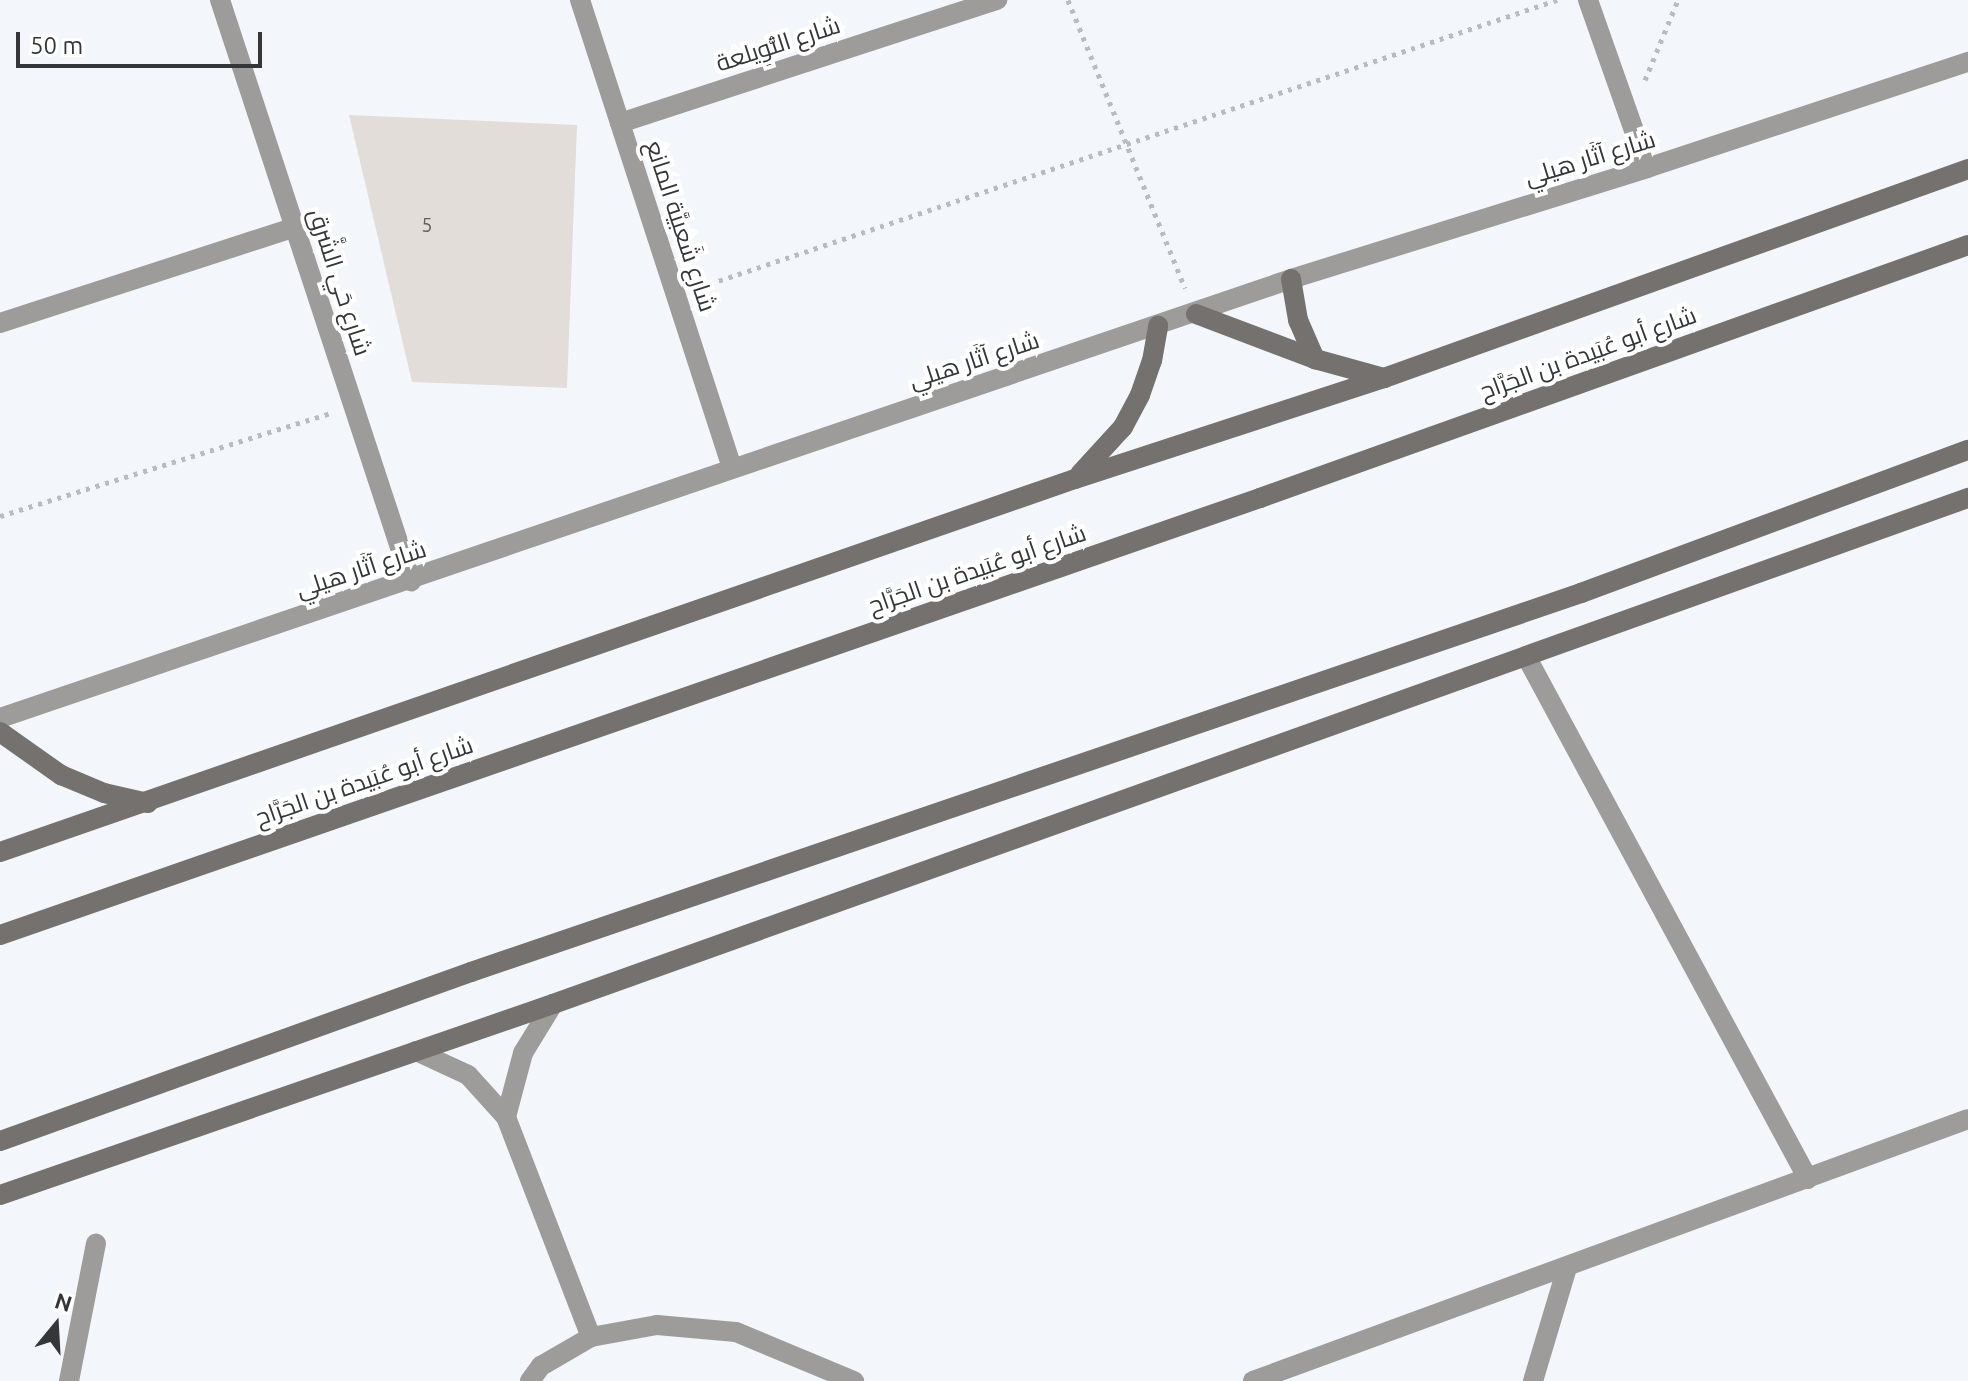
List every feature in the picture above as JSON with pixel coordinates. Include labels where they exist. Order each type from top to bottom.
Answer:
[{"type":"main road","name":"شارع أبو عُبَيدة بن الجَرَّاح","points":[[0,852],[1075,479],[1384,378],[1968,169]]},
{"type":"main road","name":"شارع أبو عُبَيدة بن الجَرَّاح","points":[[0,935],[1260,498],[1968,245]]},
{"type":"main road","points":[[1291,279],[1298,320],[1315,359]]},
{"type":"main road","points":[[1196,314],[1315,359],[1384,378]]},
{"type":"main road","points":[[1075,479],[1123,427],[1152,361],[1158,326]]},
{"type":"main road","points":[[0,1141],[471,972],[1581,593],[1968,450]]},
{"type":"main road","points":[[0,1195],[553,1004],[1968,498]]},
{"type":"main road","points":[[0,732],[61,775],[104,793],[148,803]]},
{"type":"street","name":"شارع حَي الشَّرق","points":[[220,0],[411,581]]},
{"type":"street","name":"شارع شَعبيَّة المانع","points":[[580,0],[732,468]]},
{"type":"street","name":"شارع التُّوِيلعة","points":[[620,123],[997,0]]},
{"type":"street","points":[[1588,0],[1647,168]]},
{"type":"street","name":"شارع آثَار هيلي","points":[[0,718],[411,581],[732,468],[1196,314],[1291,279],[1647,168],[1968,62]]},
{"type":"street","points":[[0,323],[295,227]]},
{"type":"street","points":[[1526,656],[1808,1179]]},
{"type":"street","points":[[506,1117],[523,1053],[553,1004]]},
{"type":"street","points":[[416,1051],[468,1075],[506,1117],[591,1337]]},
{"type":"street","points":[[1253,1381],[1968,1119]]},
{"type":"street","points":[[69,1381],[96,1244]]},
{"type":"street","points":[[1533,1381],[1567,1268]]},
{"type":"street","points":[[530,1381],[541,1366],[591,1337],[657,1325],[736,1332],[854,1381]]},
{"type":"path","points":[[1068,0],[1196,314]]},
{"type":"path","points":[[676,295],[1557,0]]},
{"type":"path","points":[[1629,118],[1678,0]]},
{"type":"path","points":[[0,516],[353,406]]},
{"type":"building","points":[[349,115],[577,125],[567,388],[412,382]]}]
